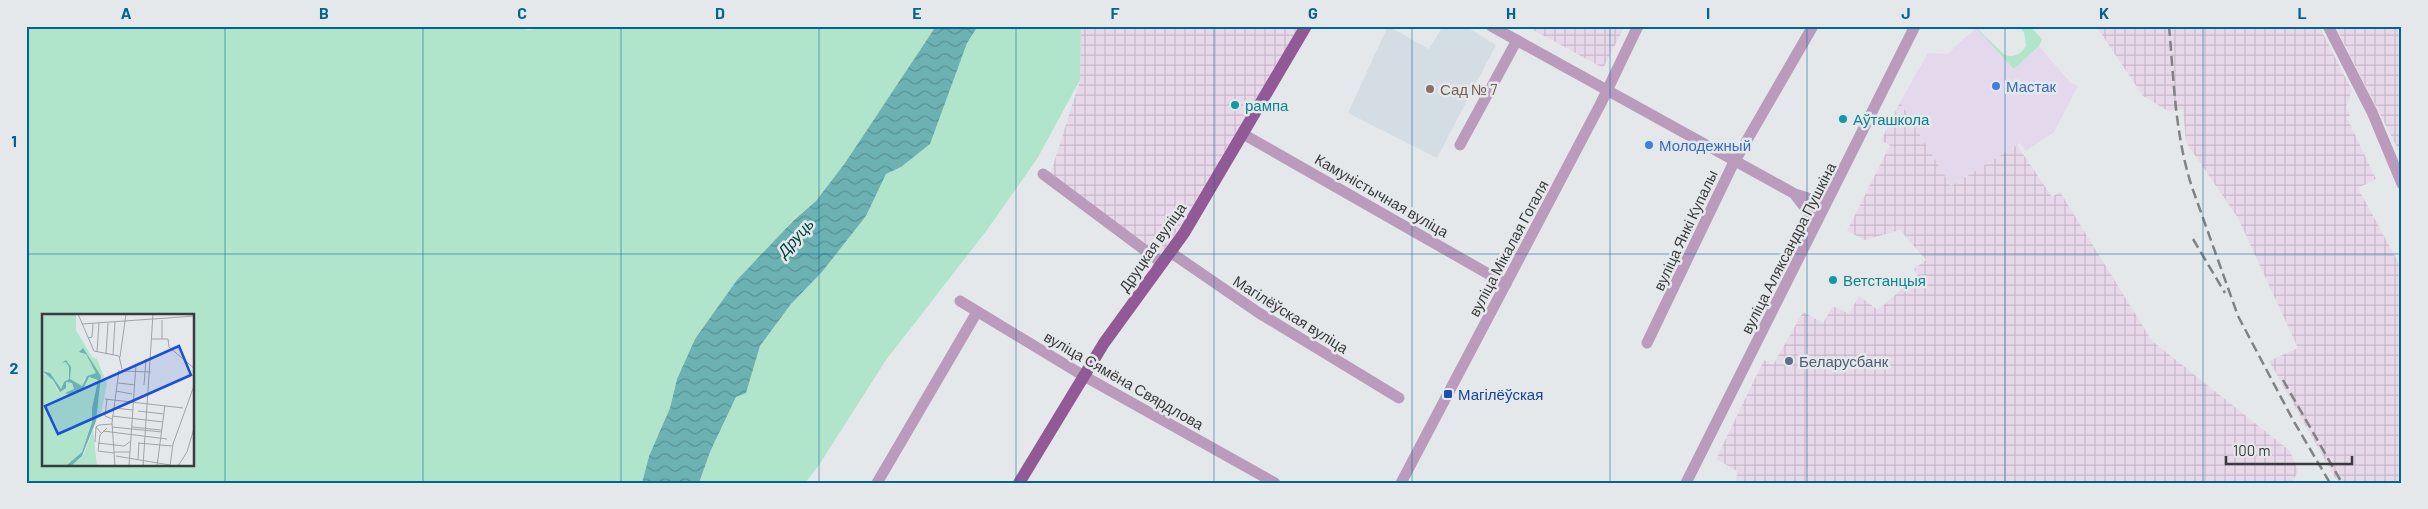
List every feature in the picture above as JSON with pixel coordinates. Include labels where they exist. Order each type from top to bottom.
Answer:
[{"type":"main road","name":"Друцкая вуліца","points":[[1019,483],[1123,316],[1184,233],[1306,26]]},
{"type":"street","points":[[1491,26],[1795,194],[1814,200],[1825,200],[1835,188]]},
{"type":"street","name":"вуліца Мікалая Гогаля","points":[[1401,483],[1607,91],[1638,26]]},
{"type":"street","name":"вуліца Янкі Купалы","points":[[1647,344],[1735,162],[1813,26]]},
{"type":"street","name":"вуліца Аляксандра Пушкіна","points":[[1686,483],[1915,26]]},
{"type":"street","points":[[2328,26],[2372,112],[2402,184]]},
{"type":"street","points":[[1460,145],[1516,40]]},
{"type":"street","name":"Камуністычная вуліца","points":[[1243,134],[1506,284]]},
{"type":"street","points":[[1043,174],[1162,263]]},
{"type":"street","points":[[1795,194],[1811,215],[1813,228]]},
{"type":"street","name":"Магілёўская вуліца","points":[[1170,252],[1259,313],[1398,398]]},
{"type":"street","name":"вуліца Сямёна Свярдлова","points":[[960,301],[1084,376],[1275,483]]},
{"type":"street","points":[[877,483],[977,312]]},
{"type":"shaded area","points":[[1081,26],[1299,26],[1188,214],[1163,252],[1155,253],[1050,175],[1080,80]]},
{"type":"shaded area","points":[[1388,26],[1429,49],[1443,26],[1465,26],[1496,45],[1437,158],[1348,113]]},
{"type":"shaded area","points":[[1526,26],[1625,26],[1603,68]]},
{"type":"shaded area","points":[[2096,26],[2319,26],[2352,90],[2346,107],[2350,115],[2347,118],[2376,179],[2358,188],[2402,269],[2402,483],[2338,483],[2269,361],[2298,348],[2238,218],[2186,142],[2183,109],[2168,111],[2143,96]]},
{"type":"shaded area","points":[[2335,26],[2402,26],[2402,157]]},
{"type":"shaded area","points":[[1977,27],[2014,69],[2039,46],[2070,82],[2078,86],[2054,132],[2026,151],[2020,143],[1951,186],[1900,102],[1928,53],[1947,54]]},
{"type":"shaded area","points":[[1900,102],[1951,186],[2017,145],[2052,197],[2060,192],[2152,341],[2290,451],[2298,471],[2292,483],[1736,483],[1737,471],[1716,459],[1764,360],[1773,365],[1803,312],[1823,323],[1833,306],[1849,314],[1859,296],[1878,310],[1918,275],[1914,269],[1926,260],[1900,230],[1865,240],[1847,231],[1890,145],[1881,141]]},
{"type":"green space","points":[[26,26],[513,26],[529,30],[552,26],[936,26],[845,163],[816,201],[793,220],[695,339],[677,379],[670,408],[649,456],[642,483],[26,483]]},
{"type":"green space","points":[[978,26],[1081,26],[1080,80],[1037,159],[987,230],[886,360],[819,465],[806,482],[699,483],[710,452],[736,397],[746,392],[760,346],[791,304],[822,272],[866,216],[886,174],[901,167],[967,42]]},
{"type":"green space","points":[[2018,26],[2030,26],[2042,39],[2039,46],[2014,69],[1977,29],[2005,55],[2014,56],[2020,53],[2026,46],[2024,32]]},
{"type":"water","name":"Друць","points":[[936,26],[978,26],[967,43],[930,144],[901,167],[886,174],[866,216],[822,272],[791,304],[760,346],[746,393],[736,397],[710,452],[699,483],[642,483],[649,456],[670,408],[677,379],[695,339],[737,280],[794,220],[816,201],[845,163]]},
{"type":"railway","points":[[2169,26],[2179,130],[2182,150],[2193,190],[2238,316],[2293,420],[2330,483]]},
{"type":"railway","points":[[2193,239],[2225,293]]},
{"type":"railway","points":[[2283,380],[2342,483]]},
{"type":"place","name":"Мастак","points":[[1996,86]]},
{"type":"place","name":"Сад № 7","points":[[1430,89]]},
{"type":"place","name":"рампа","points":[[1235,105]]},
{"type":"place","name":"Аўташкола","points":[[1843,119]]},
{"type":"place","name":"Молодежный","points":[[1649,145]]},
{"type":"place","name":"Ветстанцыя","points":[[1833,280]]},
{"type":"place","name":"Беларусбанк","points":[[1789,361]]},
{"type":"place","name":"Магілёўская","points":[[1448,394]]}]
